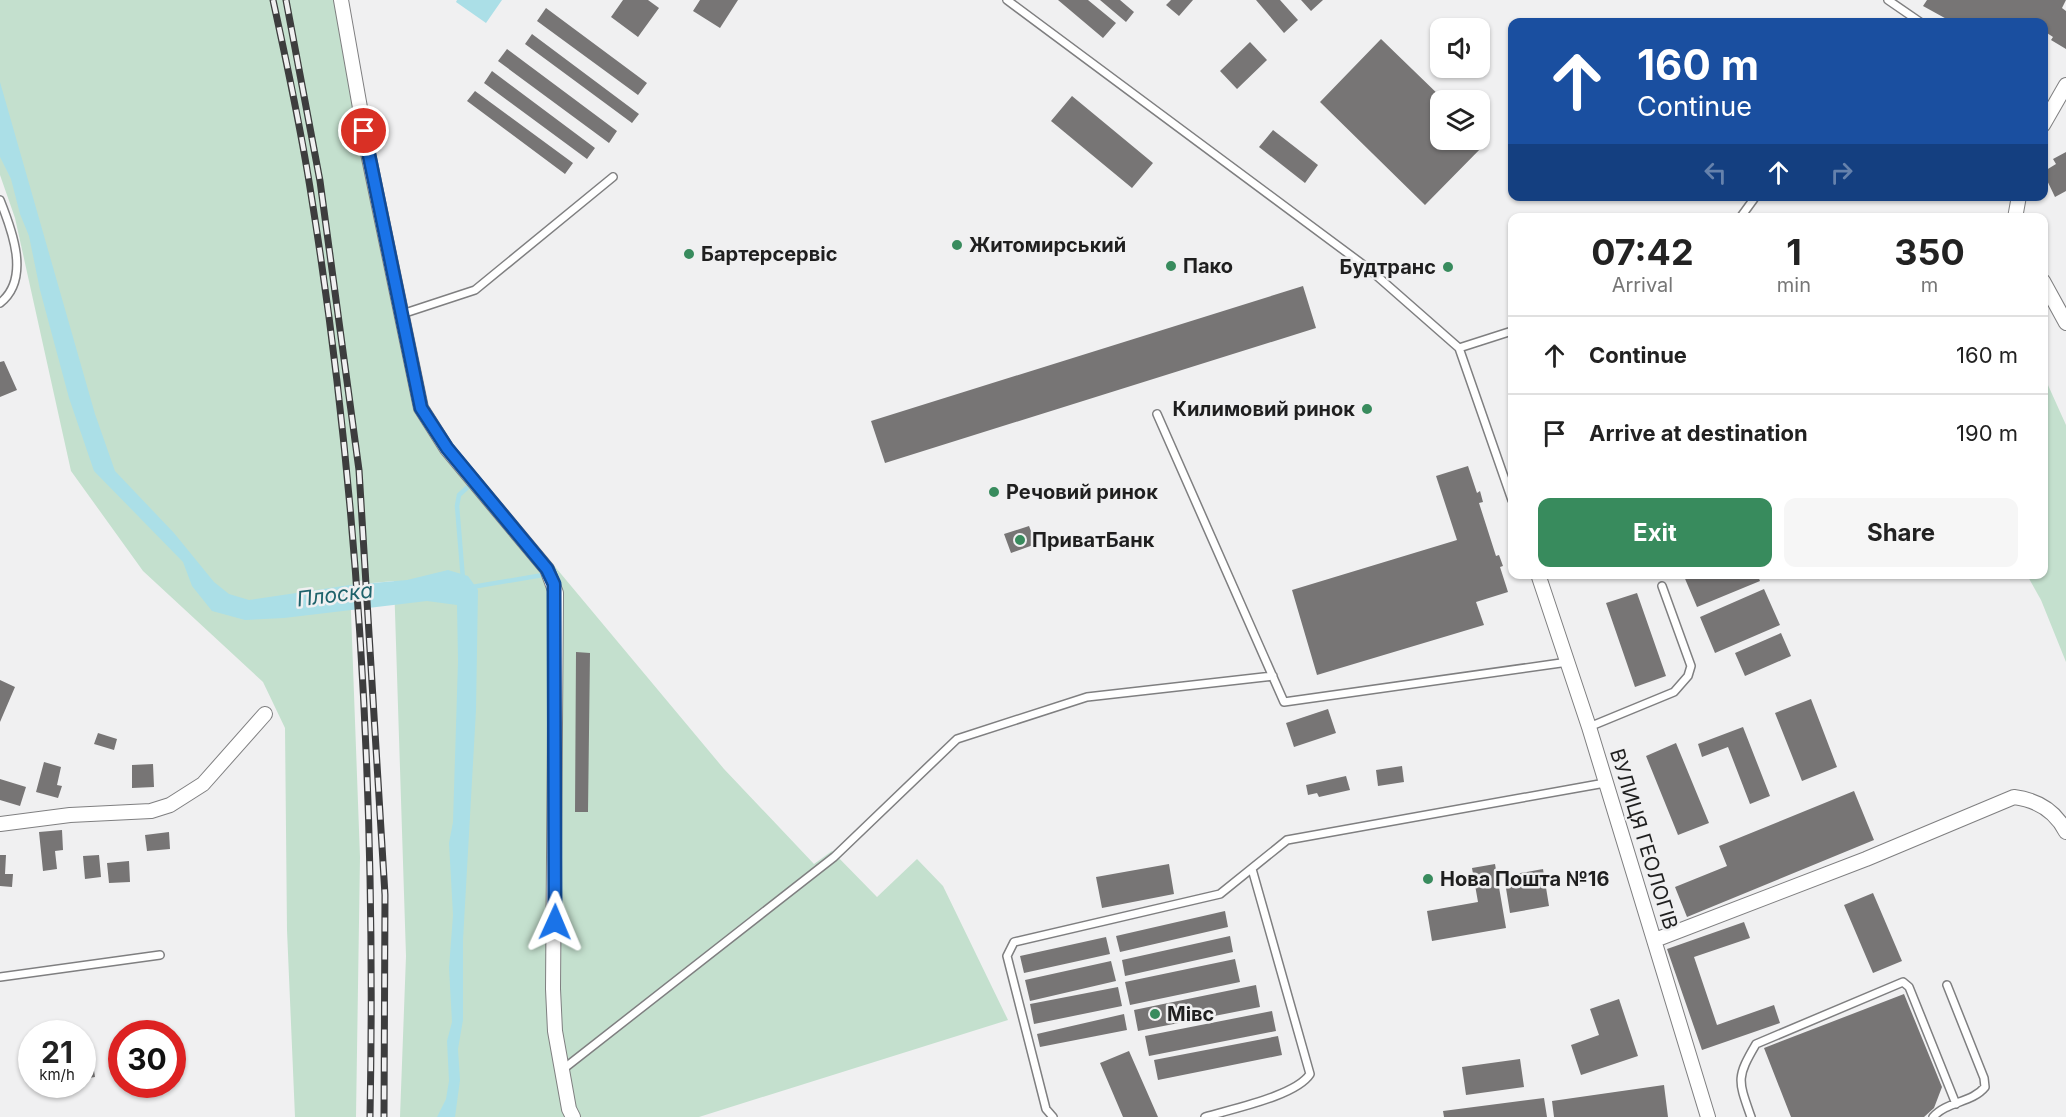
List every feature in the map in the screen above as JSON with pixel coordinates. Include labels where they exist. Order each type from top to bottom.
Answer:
[{"type":"street","points":[[342,0],[368,153],[421,408],[447,448],[547,569],[556,593],[553,989],[555,1031],[568,1109],[573,1117]]},
{"type":"street","points":[[2048,112],[2066,85]]},
{"type":"street","points":[[2048,290],[2066,323]]},
{"type":"street","name":"ВУЛИЦЯ ГЕОЛОГІВ","points":[[1540,579],[1589,727],[1708,1117]]},
{"type":"street","points":[[0,824],[70,814],[151,811],[170,805],[203,784],[265,714]]},
{"type":"street","points":[[1655,940],[1866,859],[2014,797],[2028,799],[2046,807],[2061,822],[2066,832]]},
{"type":"lane","points":[[1007,0],[1369,269],[1459,348],[1508,489]]},
{"type":"lane","points":[[1888,0],[1914,18]]},
{"type":"lane","points":[[402,314],[475,290],[613,177]]},
{"type":"lane","points":[[0,200],[18,264],[15,282],[8,297],[0,303]]},
{"type":"lane","points":[[1459,348],[1508,332]]},
{"type":"lane","points":[[1157,414],[1284,702],[1568,662]]},
{"type":"lane","points":[[1589,727],[1674,692],[1688,676],[1691,666],[1662,586]]},
{"type":"lane","points":[[562,1070],[834,857],[957,739],[1087,697],[1273,676]]},
{"type":"lane","points":[[1053,1117],[1046,1109],[1006,956],[1009,947],[1014,942],[1220,894],[1287,840],[1605,783]]},
{"type":"lane","points":[[1205,1117],[1286,1091],[1305,1082],[1310,1074],[1252,868]]},
{"type":"lane","points":[[0,977],[160,955]]},
{"type":"lane","points":[[1751,1117],[1739,1083],[1743,1066],[1756,1044],[1903,982],[1910,987],[1956,1104]]},
{"type":"lane","points":[[1933,1117],[1940,1110],[1978,1095],[1985,1087],[1984,1078],[1947,985]]},
{"type":"green space","points":[[0,0],[341,0],[421,408],[530,549],[536,544],[724,769],[814,864],[832,851],[877,897],[917,859],[943,886],[1008,1020],[699,1117],[400,1117],[406,956],[394,581],[350,585],[360,857],[356,1117],[295,1117],[287,930],[285,728],[263,682],[143,571],[71,471],[15,218],[0,175]]},
{"type":"green space","points":[[2048,385],[2066,425],[2066,662],[2041,600],[2029,579],[2048,579]]},
{"type":"water","points":[[457,0],[502,0],[486,23],[456,2]]},
{"type":"water","name":"Плоска","points":[[0,82],[95,414],[115,471],[174,533],[214,582],[229,594],[249,600],[350,585],[407,580],[448,570],[468,576],[478,590],[476,710],[463,940],[463,1020],[458,1049],[460,1080],[455,1117],[437,1117],[446,1099],[449,1081],[447,1041],[452,1022],[449,968],[453,915],[449,843],[453,822],[458,661],[457,605],[427,601],[284,618],[245,620],[212,611],[192,586],[183,562],[94,471],[69,398],[40,290],[29,236],[20,214],[11,179],[0,157]]},
{"type":"pier","points":[[367,580],[370,610],[358,611],[356,581]]},
{"type":"building","points":[[623,0],[648,0],[659,8],[638,37],[611,17]]},
{"type":"building","points":[[700,0],[738,0],[720,28],[693,11]]},
{"type":"building","points":[[1058,0],[1088,0],[1116,23],[1103,38]]},
{"type":"building","points":[[1100,0],[1120,0],[1134,12],[1126,22]]},
{"type":"building","points":[[1171,0],[1193,0],[1179,16],[1166,5]]},
{"type":"building","points":[[1256,0],[1280,0],[1298,20],[1284,33]]},
{"type":"building","points":[[1301,0],[1323,0],[1311,11]]},
{"type":"building","points":[[1927,0],[2066,0],[2062,8],[2066,11],[2066,49],[2051,40],[2053,37],[2048,34],[2048,18],[1945,18],[1923,6]]},
{"type":"building","points":[[546,8],[647,83],[638,95],[537,21]]},
{"type":"building","points":[[532,34],[639,114],[632,123],[525,44]]},
{"type":"building","points":[[1381,39],[1434,90],[1430,90],[1430,150],[1479,150],[1425,205],[1320,102]]},
{"type":"building","points":[[1250,42],[1267,60],[1237,89],[1220,71]]},
{"type":"building","points":[[507,49],[617,131],[609,143],[498,61]]},
{"type":"building","points":[[492,71],[595,148],[587,159],[484,83]]},
{"type":"building","points":[[475,91],[573,163],[565,174],[467,101]]},
{"type":"building","points":[[1072,96],[1153,163],[1132,188],[1051,121]]},
{"type":"building","points":[[1273,130],[1318,165],[1305,183],[1259,147]]},
{"type":"building","points":[[2066,152],[2066,191],[2055,197],[2048,182],[2048,169],[2056,164],[2053,159]]},
{"type":"building","points":[[1303,286],[1316,328],[885,463],[871,421]]},
{"type":"building","points":[[4,361],[17,390],[0,397],[0,362]]},
{"type":"building","points":[[1468,466],[1477,493],[1480,491],[1483,502],[1479,503],[1496,556],[1499,555],[1503,566],[1500,567],[1508,592],[1476,602],[1484,625],[1317,675],[1292,590],[1457,540],[1436,476]]},
{"type":"building","points":[[1029,526],[1036,544],[1011,553],[1004,534]]},
{"type":"building","points":[[1685,579],[1759,579],[1760,581],[1697,607]]},
{"type":"building","points":[[1764,589],[1780,625],[1715,653],[1700,617]]},
{"type":"building","points":[[1637,593],[1666,676],[1635,687],[1606,603]]},
{"type":"building","points":[[1781,633],[1791,656],[1745,676],[1735,653]]},
{"type":"building","points":[[576,652],[590,653],[588,812],[575,812]]},
{"type":"building","points":[[0,680],[15,687],[0,722]]},
{"type":"building","points":[[1811,699],[1837,767],[1802,781],[1775,713]]},
{"type":"building","points":[[1328,709],[1336,733],[1294,747],[1286,723]]},
{"type":"building","points":[[1743,727],[1770,796],[1750,804],[1728,747],[1702,757],[1698,744]]},
{"type":"building","points":[[98,733],[117,739],[114,750],[94,744]]},
{"type":"building","points":[[1676,743],[1709,823],[1678,835],[1646,756]]},
{"type":"building","points":[[44,762],[61,767],[57,785],[62,786],[58,798],[36,792]]},
{"type":"building","points":[[153,764],[154,787],[132,788],[132,765]]},
{"type":"building","points":[[1402,766],[1404,782],[1378,786],[1376,770]]},
{"type":"building","points":[[1346,776],[1350,790],[1319,797],[1317,793],[1308,795],[1306,785]]},
{"type":"building","points":[[0,779],[26,787],[20,806],[0,800]]},
{"type":"building","points":[[1854,791],[1874,840],[1687,917],[1675,887],[1727,866],[1719,846]]},
{"type":"building","points":[[62,830],[63,850],[55,851],[57,869],[43,871],[39,832]]},
{"type":"building","points":[[169,832],[170,849],[147,851],[145,835]]},
{"type":"building","points":[[0,855],[6,855],[5,874],[13,874],[12,887],[0,886]]},
{"type":"building","points":[[99,855],[101,877],[85,879],[83,856]]},
{"type":"building","points":[[129,861],[130,882],[109,883],[107,863]]},
{"type":"building","points":[[1169,864],[1174,894],[1102,908],[1096,877]]},
{"type":"building","points":[[1495,864],[1506,928],[1432,941],[1427,911],[1478,902],[1472,868]]},
{"type":"building","points":[[1543,869],[1549,906],[1510,913],[1504,876]]},
{"type":"building","points":[[1873,893],[1902,961],[1873,973],[1844,905]]},
{"type":"building","points":[[1225,911],[1228,927],[1120,952],[1116,936]]},
{"type":"building","points":[[1744,922],[1750,938],[1694,957],[1717,1025],[1774,1005],[1780,1023],[1702,1050],[1667,949]]},
{"type":"building","points":[[1230,936],[1233,952],[1125,976],[1122,960]]},
{"type":"building","points":[[1106,937],[1110,954],[1024,973],[1020,956]]},
{"type":"building","points":[[1235,959],[1240,982],[1130,1005],[1125,982]]},
{"type":"building","points":[[1111,961],[1116,981],[1030,1001],[1025,980]]},
{"type":"building","points":[[1256,985],[1260,1007],[1138,1031],[1134,1010]]},
{"type":"building","points":[[1118,987],[1122,1006],[1034,1024],[1030,1004]]},
{"type":"building","points":[[1904,994],[1942,1087],[1934,1108],[1924,1117],[1791,1117],[1764,1048]]},
{"type":"building","points":[[1619,999],[1638,1056],[1581,1075],[1571,1045],[1599,1035],[1590,1009]]},
{"type":"building","points":[[1272,1011],[1276,1031],[1149,1056],[1145,1036]]},
{"type":"building","points":[[1124,1014],[1127,1030],[1040,1047],[1037,1034]]},
{"type":"building","points":[[1278,1036],[1282,1055],[1158,1080],[1154,1060]]},
{"type":"building","points":[[1129,1051],[1158,1117],[1123,1117],[1100,1063]]},
{"type":"building","points":[[1520,1059],[1524,1087],[1466,1095],[1462,1067]]},
{"type":"building","points":[[1664,1085],[1668,1117],[1554,1117],[1552,1101]]},
{"type":"building","points":[[1544,1098],[1547,1117],[1444,1117],[1443,1111]]},
{"type":"waterway","points":[[463,579],[457,506],[459,495],[469,486]]},
{"type":"waterway","points":[[472,587],[543,575]]},
{"type":"railway","points":[[273,0],[298,121],[328,308],[353,538],[367,770],[371,1001],[370,1117]]},
{"type":"railway","points":[[286,0],[320,181],[359,470],[385,895],[384,1117]]},
{"type":"place","name":"Житомирський","points":[[957,245]]},
{"type":"place","name":"Бартерсервіс","points":[[689,254]]},
{"type":"place","name":"Пако","points":[[1171,266]]},
{"type":"place","name":"Будтранс","points":[[1448,267]]},
{"type":"place","name":"Килимовий ринок","points":[[1367,409]]},
{"type":"place","name":"Речовий ринок","points":[[994,492]]},
{"type":"place","name":"ПриватБанк","points":[[1020,540]]},
{"type":"place","name":"Нова Пошта №16","points":[[1428,879]]},
{"type":"place","name":"Мівс","points":[[1155,1014]]},
{"type":"route","points":[[364,131],[421,408],[447,448],[547,569],[554,584],[556,593],[555,922]]}]
